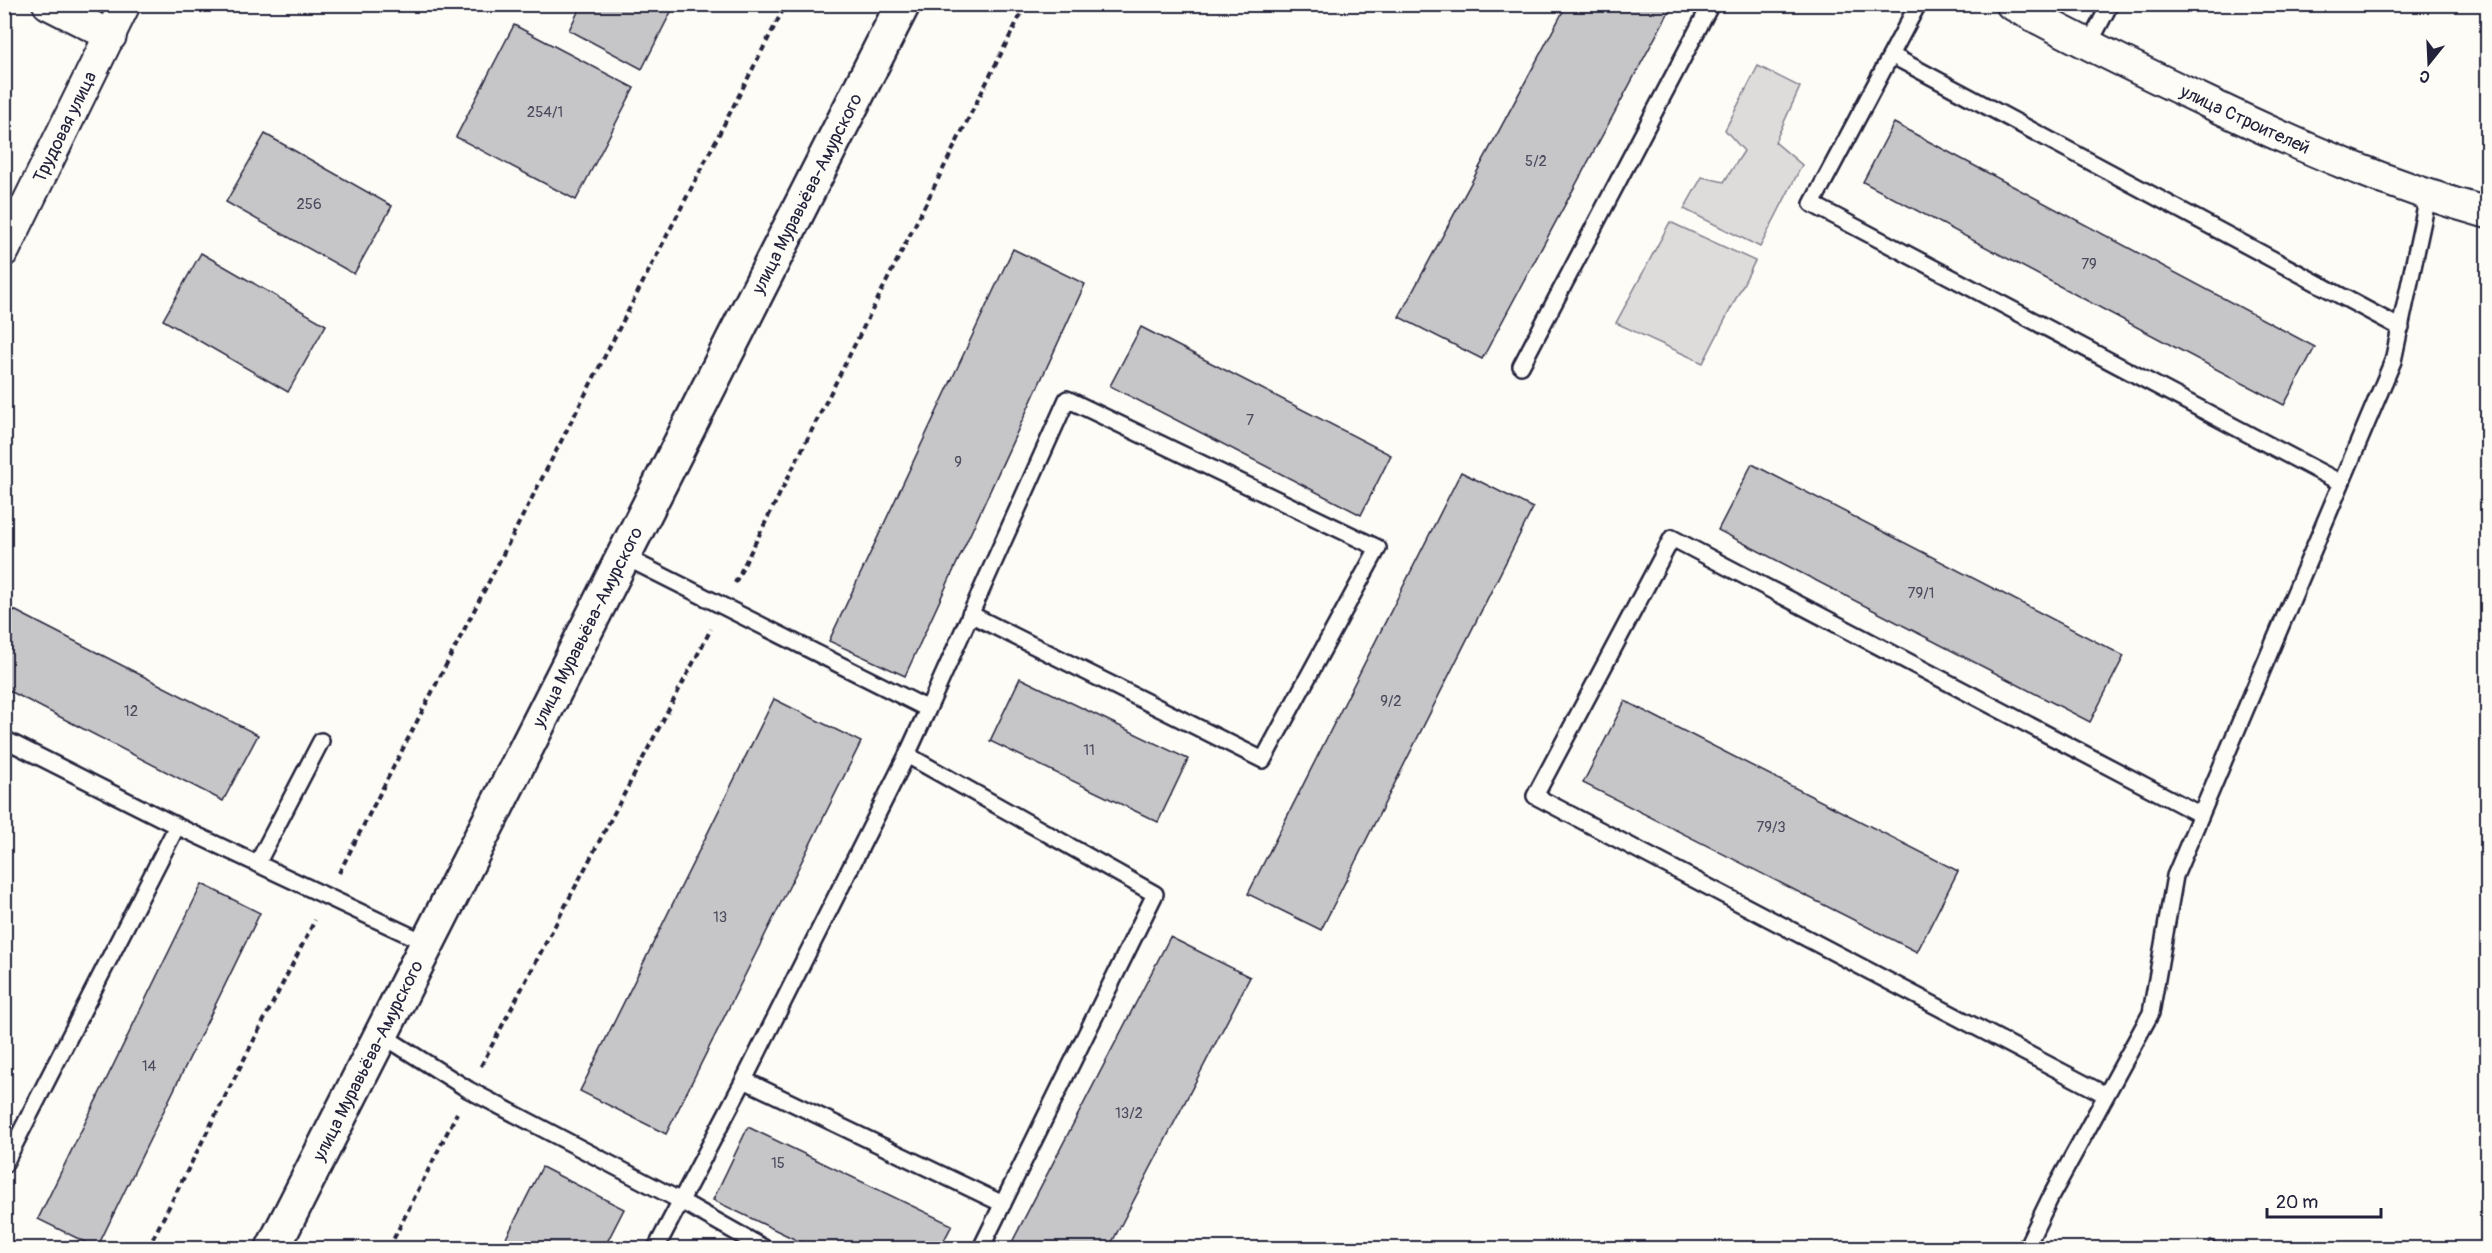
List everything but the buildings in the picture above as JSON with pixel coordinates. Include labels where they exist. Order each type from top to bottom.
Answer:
[{"type":"street","points":[[48,4],[111,36]]},
{"type":"street","name":"Трудовая улица","points":[[4,251],[125,4]]},
{"type":"street","name":"улица Муравьёва-Амурского","points":[[273,1248],[903,4]]},
{"type":"street","name":"улица Строителей","points":[[2011,4],[2088,46],[2302,147],[2428,197],[2487,213]]},
{"type":"lane","points":[[1521,366],[1712,4]]},
{"type":"lane","points":[[1918,4],[1812,204],[2341,483]]},
{"type":"lane","points":[[2088,46],[2110,4]]},
{"type":"lane","points":[[1891,55],[2401,328]]},
{"type":"lane","points":[[2026,1248],[2050,1196],[2151,1013],[2175,876],[2393,361],[2428,197]]},
{"type":"lane","points":[[656,1248],[744,1080],[907,755],[970,614],[1067,399],[1378,548],[1263,760],[970,614]]},
{"type":"lane","points":[[2106,1095],[1535,796],[1672,538],[2201,815]]},
{"type":"lane","points":[[622,556],[928,709]]},
{"type":"lane","points":[[4,739],[177,826],[428,944]]},
{"type":"lane","points":[[257,864],[321,741]]},
{"type":"lane","points":[[907,755],[1155,894],[981,1248]]},
{"type":"lane","points":[[4,1166],[177,826]]},
{"type":"lane","points":[[382,1035],[469,1090],[680,1200],[764,1248]]},
{"type":"lane","points":[[744,1080],[1003,1204]]},
{"type":"path","points":[[148,1248],[786,4]]},
{"type":"shaded area","points":[[1758,66],[1800,87],[1775,142],[1802,165],[1760,247],[1684,209],[1702,177],[1724,182],[1744,151],[1725,130]]},
{"type":"shaded area","points":[[1670,222],[1755,261],[1703,363],[1616,323]]}]
